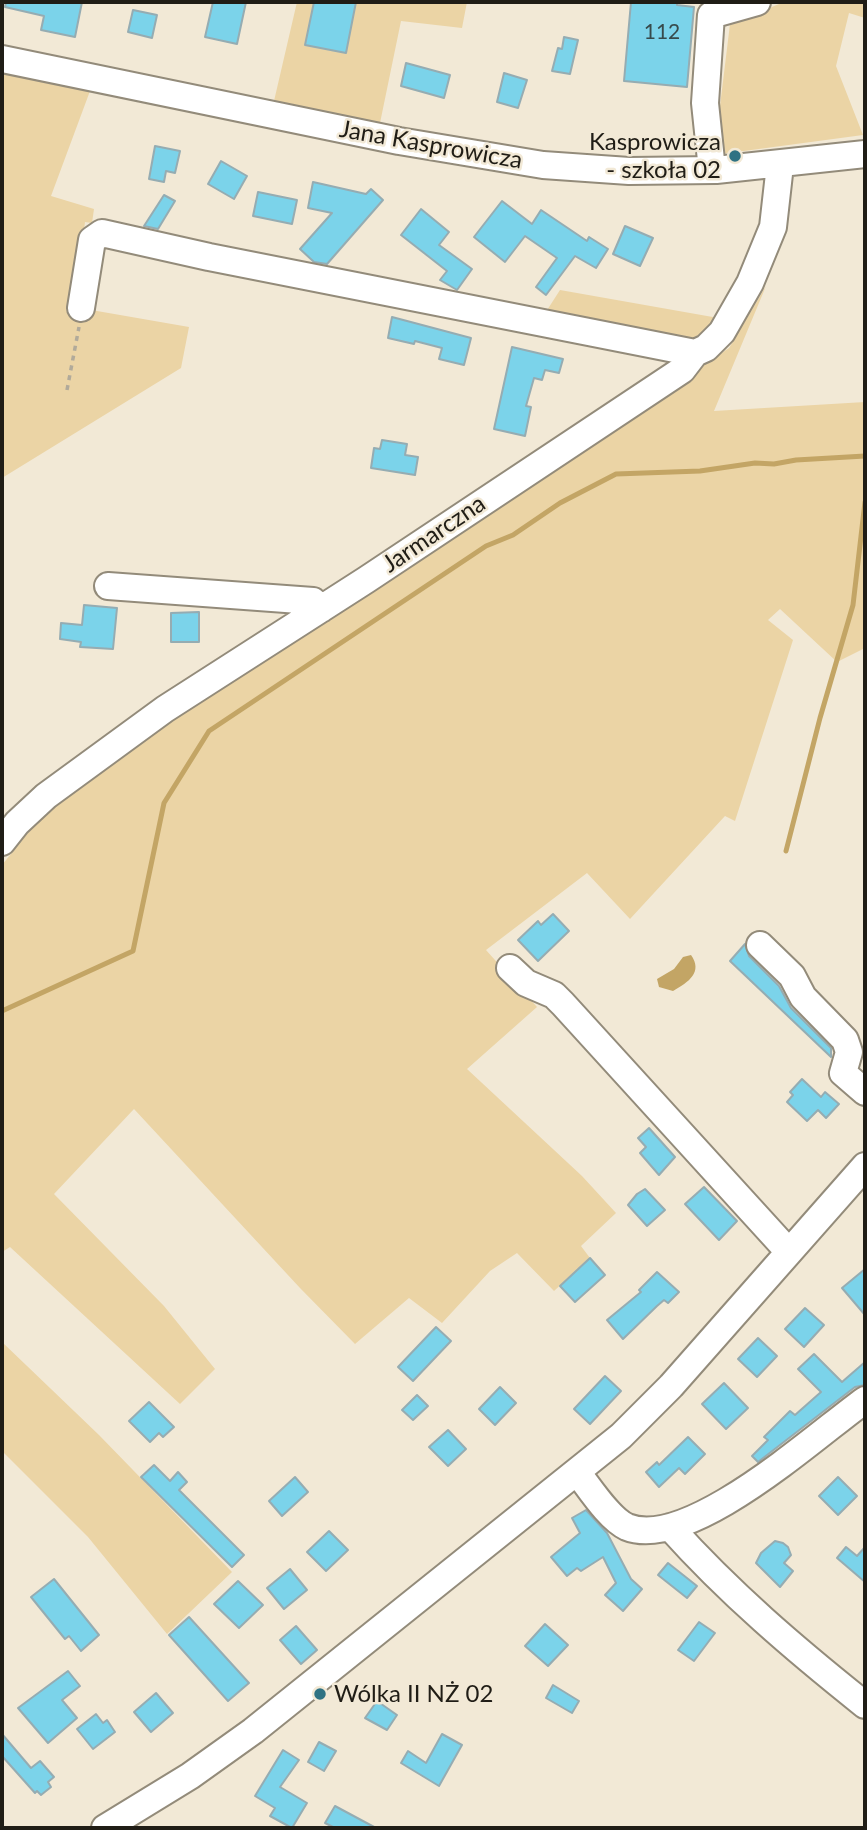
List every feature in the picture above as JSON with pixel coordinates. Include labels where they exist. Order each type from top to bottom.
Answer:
[{"type":"street","points":[[712,170],[705,103],[711,15],[757,2]]},
{"type":"street","name":"Jana Kasprowicza","points":[[2,59],[399,141],[502,159],[591,169],[712,170],[865,154]]},
{"type":"street","name":"Jarmarczna","points":[[2,842],[17,823],[46,796],[103,752],[682,370],[695,353],[706,348],[722,332],[761,259],[775,216],[780,165]]},
{"type":"street","points":[[81,308],[92,240],[102,233],[209,257],[695,353]]},
{"type":"street","points":[[108,586],[313,601],[321,609]]},
{"type":"street","points":[[760,945],[792,976],[803,997],[845,1040],[849,1052],[843,1073],[865,1092]]},
{"type":"street","points":[[510,968],[526,983],[554,995],[789,1252]]},
{"type":"street","points":[[104,1828],[190,1776],[253,1731],[621,1436],[658,1399],[865,1166]]},
{"type":"street","points":[[577,1472],[621,1524],[643,1530],[670,1527],[715,1507],[753,1485],[865,1400]]},
{"type":"street","points":[[670,1527],[723,1584],[865,1705]]},
{"type":"path","points":[[67,390],[81,308]]},
{"type":"shaded area","points":[[297,2],[467,2],[462,28],[401,21],[380,123],[274,101]]},
{"type":"shaded area","points":[[784,2],[865,2],[865,18],[849,13],[836,66],[863,135],[714,155],[730,24]]},
{"type":"shaded area","points":[[2,68],[90,91],[51,196],[94,209],[92,223],[85,222],[74,307],[189,327],[181,368],[2,478]]},
{"type":"shaded area","points":[[766,286],[714,411],[865,402],[865,648],[837,662],[780,609],[768,620],[793,640],[735,821],[725,816],[630,919],[587,873],[486,950],[537,1007],[467,1069],[582,1176],[616,1213],[581,1246],[590,1258],[554,1291],[517,1253],[490,1271],[442,1323],[409,1298],[355,1344],[134,1109],[54,1194],[164,1306],[215,1369],[180,1404],[10,1247],[2,1252],[2,865],[59,794],[729,348]]},
{"type":"shaded area","points":[[560,290],[724,319],[699,346],[542,318]]},
{"type":"shaded area","points":[[691,955],[696,967],[689,980],[673,991],[659,987],[657,979],[674,969],[683,957]]},
{"type":"shaded area","points":[[2,1342],[99,1435],[232,1572],[167,1634],[88,1537],[2,1451]]},
{"type":"building","points":[[6,2],[82,2],[75,37],[41,30],[44,16],[5,7]]},
{"type":"building","points":[[213,2],[246,2],[237,44],[205,37]]},
{"type":"building","points":[[314,2],[356,2],[346,53],[305,45]]},
{"type":"building","points":[[631,2],[677,2],[677,5],[694,7],[687,87],[624,81]]},
{"type":"building","points":[[133,10],[157,15],[152,38],[128,32]]},
{"type":"building","points":[[564,37],[578,40],[570,74],[552,71],[558,48],[562,49]]},
{"type":"building","points":[[406,63],[450,75],[444,98],[401,86]]},
{"type":"building","points":[[504,73],[527,80],[518,108],[497,102]]},
{"type":"building","points":[[155,146],[180,151],[175,173],[166,171],[164,182],[149,179]]},
{"type":"building","points":[[221,161],[247,176],[234,199],[208,184]]},
{"type":"building","points":[[313,182],[366,194],[371,189],[383,200],[327,264],[314,262],[300,249],[332,213],[308,208]]},
{"type":"building","points":[[258,192],[297,200],[292,224],[253,216]]},
{"type":"building","points":[[164,195],[175,201],[158,229],[144,226]]},
{"type":"building","points":[[502,201],[532,224],[541,210],[587,241],[589,237],[608,249],[596,268],[575,256],[546,295],[536,287],[557,258],[525,236],[505,262],[474,237]]},
{"type":"building","points":[[421,209],[449,232],[439,245],[472,269],[457,290],[440,280],[447,271],[401,235]]},
{"type":"building","points":[[625,226],[653,238],[640,266],[613,254]]},
{"type":"building","points":[[392,317],[471,338],[464,365],[439,359],[442,348],[388,338]]},
{"type":"building","points":[[512,347],[563,359],[559,373],[545,370],[542,380],[534,378],[526,406],[531,407],[525,436],[494,429]]},
{"type":"building","points":[[382,440],[407,444],[405,455],[418,457],[415,475],[371,468],[374,448],[380,449]]},
{"type":"building","points":[[84,605],[117,608],[113,649],[80,647],[81,642],[60,639],[61,623],[82,625]]},
{"type":"building","points":[[199,612],[199,642],[171,642],[171,613]]},
{"type":"building","points":[[553,914],[569,931],[538,961],[518,940],[538,921],[541,925]]},
{"type":"building","points":[[745,944],[749,956],[779,986],[791,1008],[831,1048],[831,1057],[730,961]]},
{"type":"building","points":[[802,1079],[821,1097],[825,1092],[839,1104],[826,1118],[818,1110],[807,1121],[787,1102],[793,1095],[790,1092]]},
{"type":"building","points":[[649,1128],[675,1157],[659,1175],[640,1153],[646,1147],[638,1138]]},
{"type":"building","points":[[704,1187],[737,1221],[719,1240],[685,1204]]},
{"type":"building","points":[[645,1189],[665,1210],[647,1226],[628,1205]]},
{"type":"building","points":[[590,1258],[605,1275],[575,1302],[560,1286]]},
{"type":"building","points":[[865,1269],[865,1315],[842,1288]]},
{"type":"building","points":[[657,1272],[679,1292],[668,1303],[664,1300],[623,1339],[607,1320],[641,1292],[639,1290]]},
{"type":"building","points":[[805,1308],[824,1325],[804,1347],[785,1329]]},
{"type":"building","points":[[436,1327],[451,1341],[413,1381],[398,1367]]},
{"type":"building","points":[[758,1338],[777,1356],[757,1377],[738,1359]]},
{"type":"building","points":[[814,1354],[842,1382],[865,1362],[865,1385],[855,1387],[758,1462],[752,1456],[768,1440],[764,1437],[790,1411],[795,1415],[821,1392],[798,1369]]},
{"type":"building","points":[[605,1376],[621,1391],[590,1424],[574,1409]]},
{"type":"building","points":[[724,1383],[748,1408],[726,1429],[702,1404]]},
{"type":"building","points":[[500,1387],[516,1403],[495,1425],[479,1409]]},
{"type":"building","points":[[417,1395],[428,1406],[413,1420],[402,1410]]},
{"type":"building","points":[[149,1402],[174,1427],[163,1437],[159,1433],[150,1442],[129,1421]]},
{"type":"building","points":[[448,1430],[466,1449],[448,1466],[429,1447]]},
{"type":"building","points":[[688,1437],[705,1454],[685,1474],[679,1468],[659,1487],[646,1472],[657,1462],[659,1465]]},
{"type":"building","points":[[154,1465],[170,1481],[178,1472],[187,1482],[179,1490],[244,1555],[232,1567],[141,1477]]},
{"type":"building","points":[[295,1477],[308,1492],[282,1516],[269,1501]]},
{"type":"building","points":[[838,1477],[857,1496],[838,1515],[819,1496]]},
{"type":"building","points":[[586,1510],[607,1533],[631,1579],[642,1589],[623,1611],[605,1595],[616,1583],[603,1557],[581,1571],[577,1568],[567,1576],[551,1557],[580,1533],[572,1518]]},
{"type":"building","points":[[329,1531],[348,1550],[326,1571],[307,1552]]},
{"type":"building","points":[[775,1541],[788,1547],[791,1555],[784,1563],[793,1571],[780,1587],[756,1563],[761,1553]]},
{"type":"building","points":[[846,1547],[857,1556],[865,1547],[865,1582],[837,1558]]},
{"type":"building","points":[[668,1563],[697,1586],[687,1598],[658,1575]]},
{"type":"building","points":[[290,1569],[307,1590],[284,1609],[267,1588]]},
{"type":"building","points":[[54,1579],[99,1635],[81,1651],[69,1636],[65,1639],[31,1597]]},
{"type":"building","points":[[238,1581],[263,1605],[239,1628],[214,1604]]},
{"type":"building","points":[[189,1617],[249,1683],[228,1701],[169,1635]]},
{"type":"building","points":[[699,1622],[715,1633],[694,1661],[678,1650]]},
{"type":"building","points":[[545,1624],[568,1645],[548,1666],[525,1646]]},
{"type":"building","points":[[296,1626],[317,1650],[301,1664],[280,1640]]},
{"type":"building","points":[[68,1671],[80,1686],[62,1700],[77,1718],[48,1743],[18,1708]]},
{"type":"building","points":[[553,1685],[579,1701],[572,1713],[546,1698]]},
{"type":"building","points":[[156,1693],[173,1713],[151,1732],[134,1712]]},
{"type":"building","points":[[377,1701],[397,1715],[387,1730],[365,1718]]},
{"type":"building","points":[[96,1714],[103,1723],[107,1720],[115,1732],[93,1749],[77,1729]]},
{"type":"building","points":[[2,1734],[31,1768],[40,1761],[54,1777],[48,1782],[51,1787],[41,1795],[37,1791],[35,1793],[2,1756]]},
{"type":"building","points":[[442,1734],[462,1745],[439,1786],[401,1763],[408,1751],[426,1763]]},
{"type":"building","points":[[319,1742],[336,1751],[324,1771],[308,1762]]},
{"type":"building","points":[[283,1750],[299,1760],[280,1787],[307,1803],[292,1828],[270,1816],[275,1808],[255,1796]]},
{"type":"building","points":[[335,1806],[376,1828],[335,1828],[325,1823]]},
{"type":"waterway","points":[[2,1011],[133,951],[164,803],[209,731],[486,546],[513,535],[560,503],[616,474],[700,471],[755,463],[774,464],[865,456]]},
{"type":"waterway","points":[[786,851],[820,718],[853,605],[865,502]]},
{"type":"place","name":"Kasprowicza - szkoła 02","points":[[735,156]]},
{"type":"place","name":"Wólka II NŻ 02","points":[[320,1694]]}]
